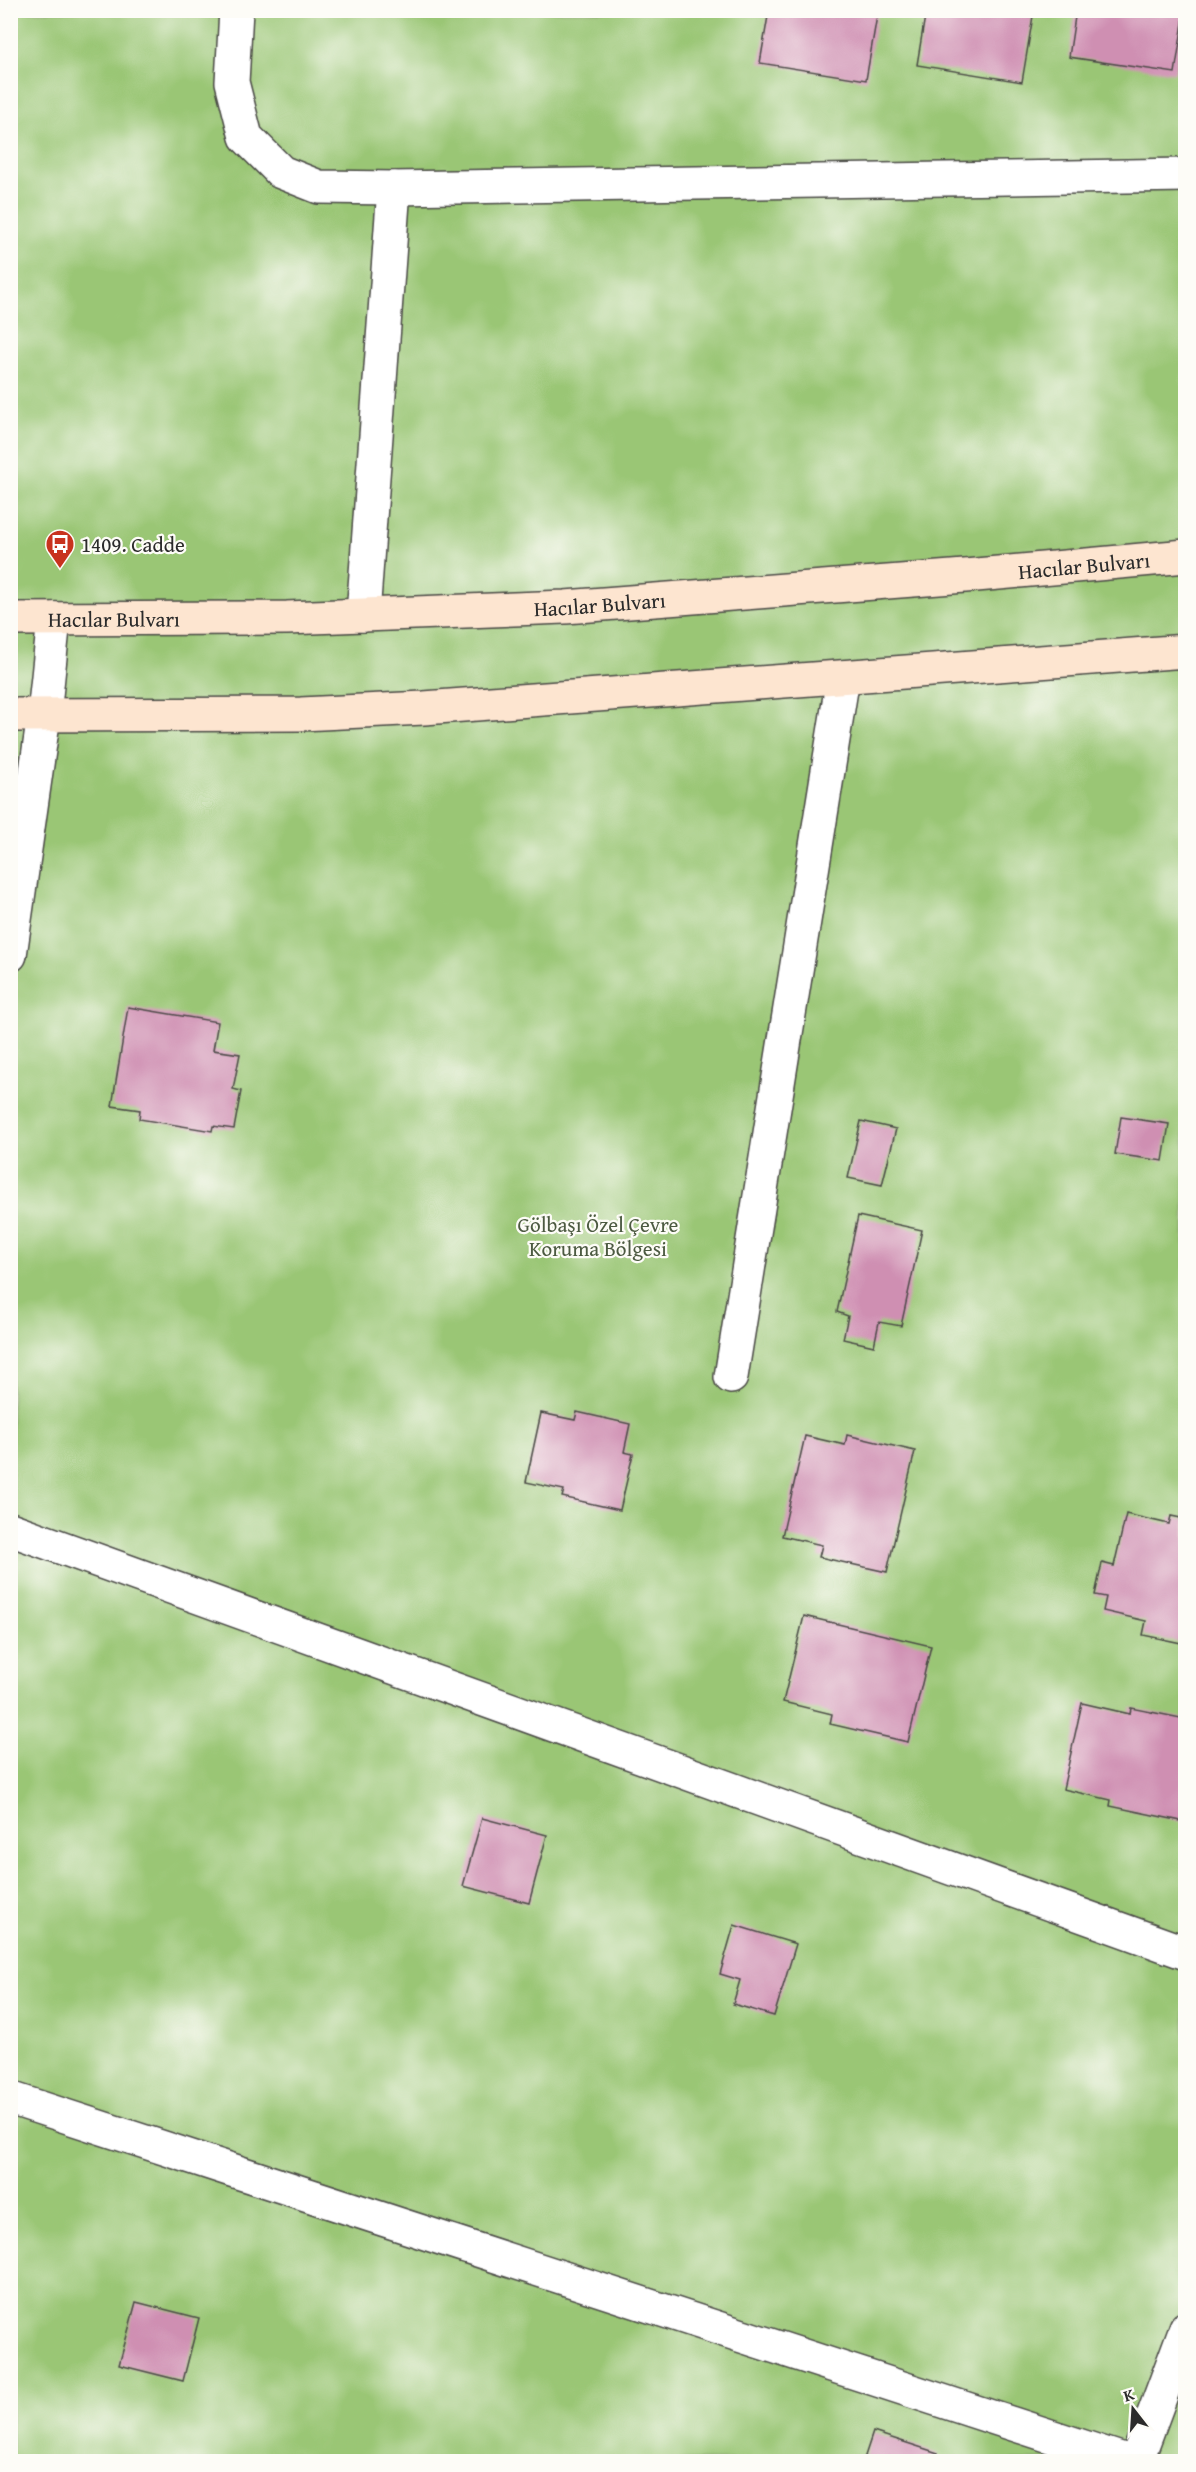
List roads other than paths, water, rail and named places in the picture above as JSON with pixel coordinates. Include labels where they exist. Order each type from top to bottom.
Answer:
[{"type":"main road","name":"Hacılar Bulvarı","points":[[10,619],[288,618],[565,607],[977,575],[1185,556]]},
{"type":"main road","points":[[10,715],[267,714],[424,708],[1185,651]]},
{"type":"street","points":[[236,10],[232,82],[246,137],[281,172],[319,187],[394,188],[1185,175]]},
{"type":"street","points":[[363,615],[394,188]]},
{"type":"street","points":[[10,955],[44,715],[54,619]]},
{"type":"street","points":[[731,1377],[843,677]]},
{"type":"street","points":[[10,1529],[1185,1953]]},
{"type":"street","points":[[10,2098],[1130,2462]]},
{"type":"street","points":[[1136,2462],[1185,2328]]},
{"type":"place","name":"1409. Cadde","points":[[60,570]]},
{"type":"park label","name":"Gölbaşı Özel Çevre Koruma Bölgesi","points":[[598,1236]]}]
